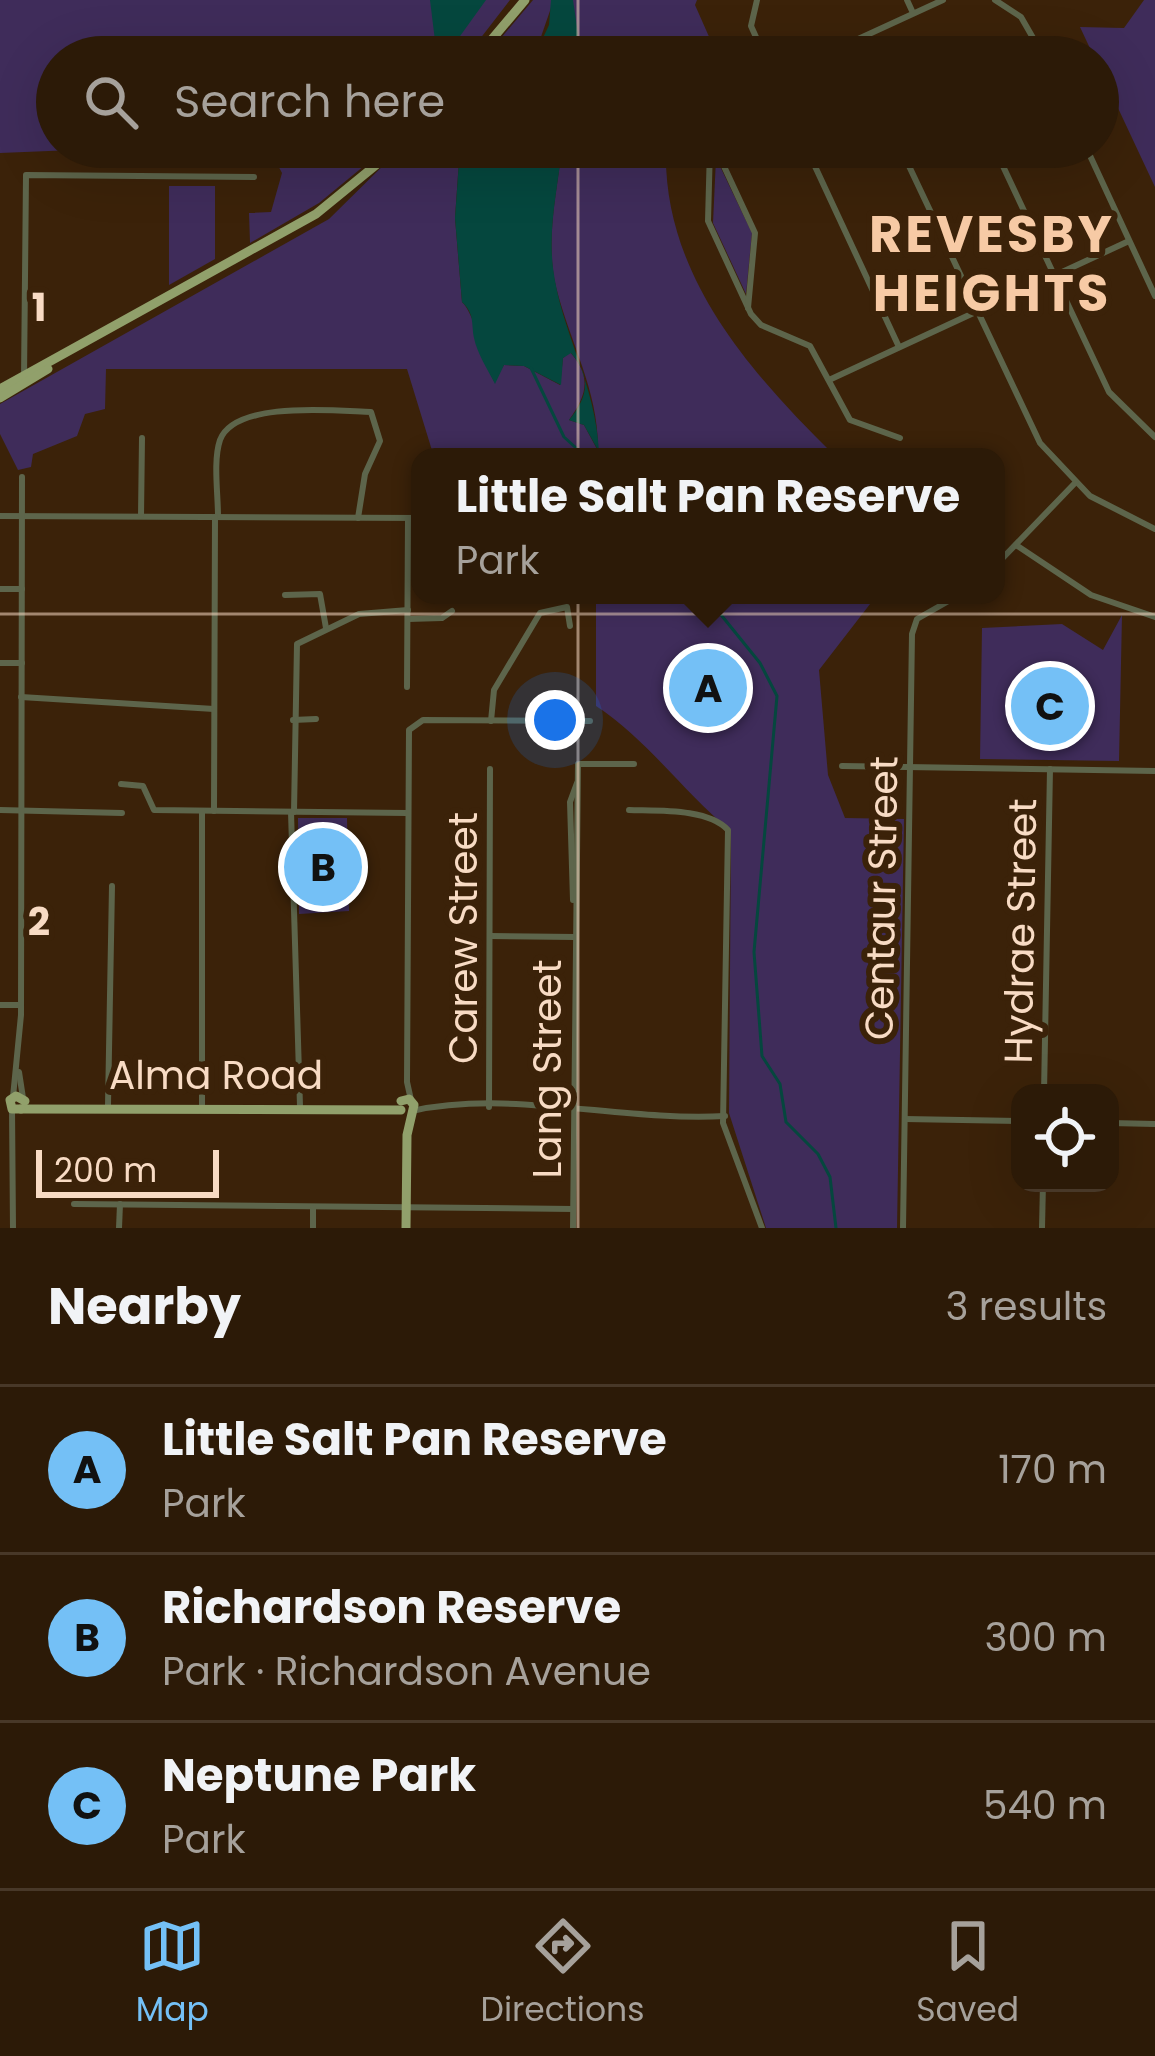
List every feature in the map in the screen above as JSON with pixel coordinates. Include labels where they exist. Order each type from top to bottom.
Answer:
[{"type":"main road","points":[[495,36],[525,0]]},
{"type":"main road","points":[[0,398],[24,379],[316,214],[372,168]]},
{"type":"main road","points":[[0,388],[24,379]]},
{"type":"main road","name":"Alma Road","points":[[14,1104],[406,1106]]},
{"type":"main road","points":[[406,1106],[406,1228]]},
{"type":"street","points":[[756,36],[751,26],[757,0]]},
{"type":"street","points":[[907,0],[914,13]]},
{"type":"street","points":[[864,36],[943,0]]},
{"type":"street","points":[[995,0],[1006,2],[1033,36]]},
{"type":"street","points":[[711,168],[708,221],[748,308],[761,326],[810,346],[850,420],[901,438]]},
{"type":"street","points":[[722,168],[754,233],[748,308]]},
{"type":"street","points":[[816,168],[899,347]]},
{"type":"street","points":[[910,168],[1033,431],[1075,483],[1115,512],[1155,529]]},
{"type":"street","points":[[1004,168],[1108,392],[1155,437]]},
{"type":"street","points":[[1096,168],[1155,296]]},
{"type":"street","points":[[24,379],[25,177],[254,177]]},
{"type":"street","points":[[829,380],[1129,241]]},
{"type":"street","points":[[214,811],[219,443],[229,428],[270,412],[371,412],[380,441],[365,474],[358,518]]},
{"type":"street","points":[[141,516],[142,438]]},
{"type":"street","points":[[14,1228],[12,1134],[21,1005],[22,477]]},
{"type":"street","points":[[1005,556],[1075,483]]},
{"type":"street","points":[[0,516],[408,518],[407,687]]},
{"type":"street","points":[[1016,545],[1090,595],[1155,617]]},
{"type":"street","points":[[0,589],[22,589]]},
{"type":"street","points":[[285,595],[320,594],[326,628]]},
{"type":"street","name":"Centaur Street","points":[[903,1228],[913,628],[922,615],[942,604]]},
{"type":"street","points":[[491,721],[494,690],[540,613],[567,607],[570,626]]},
{"type":"street","points":[[299,1106],[292,812],[295,648],[362,613],[442,618],[452,611]]},
{"type":"street","points":[[0,663],[22,663]]},
{"type":"street","points":[[21,697],[214,709]]},
{"type":"street","points":[[293,720],[316,719]]},
{"type":"street","points":[[406,1106],[408,736],[414,723],[590,722]]},
{"type":"street","name":"Lang Street","points":[[573,1228],[578,764],[634,764]]},
{"type":"street","points":[[842,766],[1155,771]]},
{"type":"street","name":"Carew Street","points":[[489,1107],[490,769]]},
{"type":"street","name":"Hydrae Street","points":[[1044,1084],[1050,769]]},
{"type":"street","points":[[121,784],[142,786],[154,810],[407,813]]},
{"type":"street","points":[[0,810],[122,813]]},
{"type":"street","points":[[629,810],[698,817],[722,823],[728,830],[725,1116],[762,1228]]},
{"type":"street","points":[[202,811],[202,1105]]},
{"type":"street","points":[[108,1105],[112,886]]},
{"type":"street","points":[[490,936],[575,938]]},
{"type":"street","points":[[0,1005],[21,1005]]},
{"type":"street","name":"Alma Road","points":[[406,1106],[725,1116]]},
{"type":"street","points":[[904,1119],[1011,1121]]},
{"type":"street","points":[[1119,1123],[1155,1124]]},
{"type":"street","points":[[1042,1228],[1043,1192]]},
{"type":"street","points":[[74,1204],[573,1209]]},
{"type":"street","points":[[119,1228],[120,1204]]},
{"type":"street","points":[[313,1208],[313,1228]]},
{"type":"shaded area","points":[[0,0],[510,0],[482,36],[36,36],[36,152],[0,153]]},
{"type":"shaded area","points":[[533,0],[551,0],[541,36],[503,36]]},
{"type":"shaded area","points":[[573,0],[697,0],[709,36],[573,36]]},
{"type":"shaded area","points":[[1144,0],[1155,0],[1155,187],[1119,110],[1119,36],[1084,36],[1080,27],[1124,28]]},
{"type":"shaded area","points":[[279,168],[362,168],[319,203],[250,243],[249,213],[271,212]]},
{"type":"shaded area","points":[[381,168],[459,168],[455,218],[462,302],[472,317],[494,381],[504,365],[524,366],[560,385],[563,358],[570,352],[582,370],[584,386],[569,420],[584,425],[596,448],[431,448],[407,369],[106,369],[105,409],[85,414],[77,436],[33,454],[31,467],[18,470],[0,434],[0,404],[329,219]]},
{"type":"shaded area","points":[[559,168],[667,168],[678,236],[695,277],[716,316],[770,388],[827,448],[598,448],[589,388],[553,269]]},
{"type":"shaded area","points":[[716,168],[721,168],[752,233],[746,294],[713,223]]},
{"type":"shaded area","points":[[169,186],[215,186],[215,259],[169,285]]},
{"type":"shaded area","points":[[596,604],[870,604],[819,670],[828,775],[845,818],[904,819],[897,1228],[766,1228],[729,1113],[731,831],[632,734],[596,706]]},
{"type":"shaded area","points":[[1122,615],[1119,761],[980,759],[982,628],[1062,624],[1103,650]]},
{"type":"shaded area","points":[[298,818],[347,818],[349,911],[299,914]]},
{"type":"water","points":[[430,0],[486,0],[460,36],[434,36]]},
{"type":"water","points":[[551,0],[573,0],[578,36],[544,36]]},
{"type":"water","points":[[459,168],[559,168],[553,268],[581,368],[571,353],[563,358],[561,385],[524,366],[504,365],[495,384],[462,302],[455,218]]},
{"type":"water","points":[[585,379],[599,448],[584,425],[569,420]]},
{"type":"waterway","points":[[531,368],[564,437],[576,448]]},
{"type":"waterway","points":[[712,604],[760,663],[777,696],[754,952],[762,1056],[780,1084],[786,1122],[818,1154],[830,1177],[836,1228]]},
{"type":"place","name":"Little Salt Pan Reserve","points":[[708,688]]},
{"type":"place","name":"Neptune Park","points":[[1050,706]]},
{"type":"place","name":"Richardson Reserve","points":[[323,867]]},
{"type":"district","name":"REVESBY HEIGHTS","points":[[992,263]]}]
